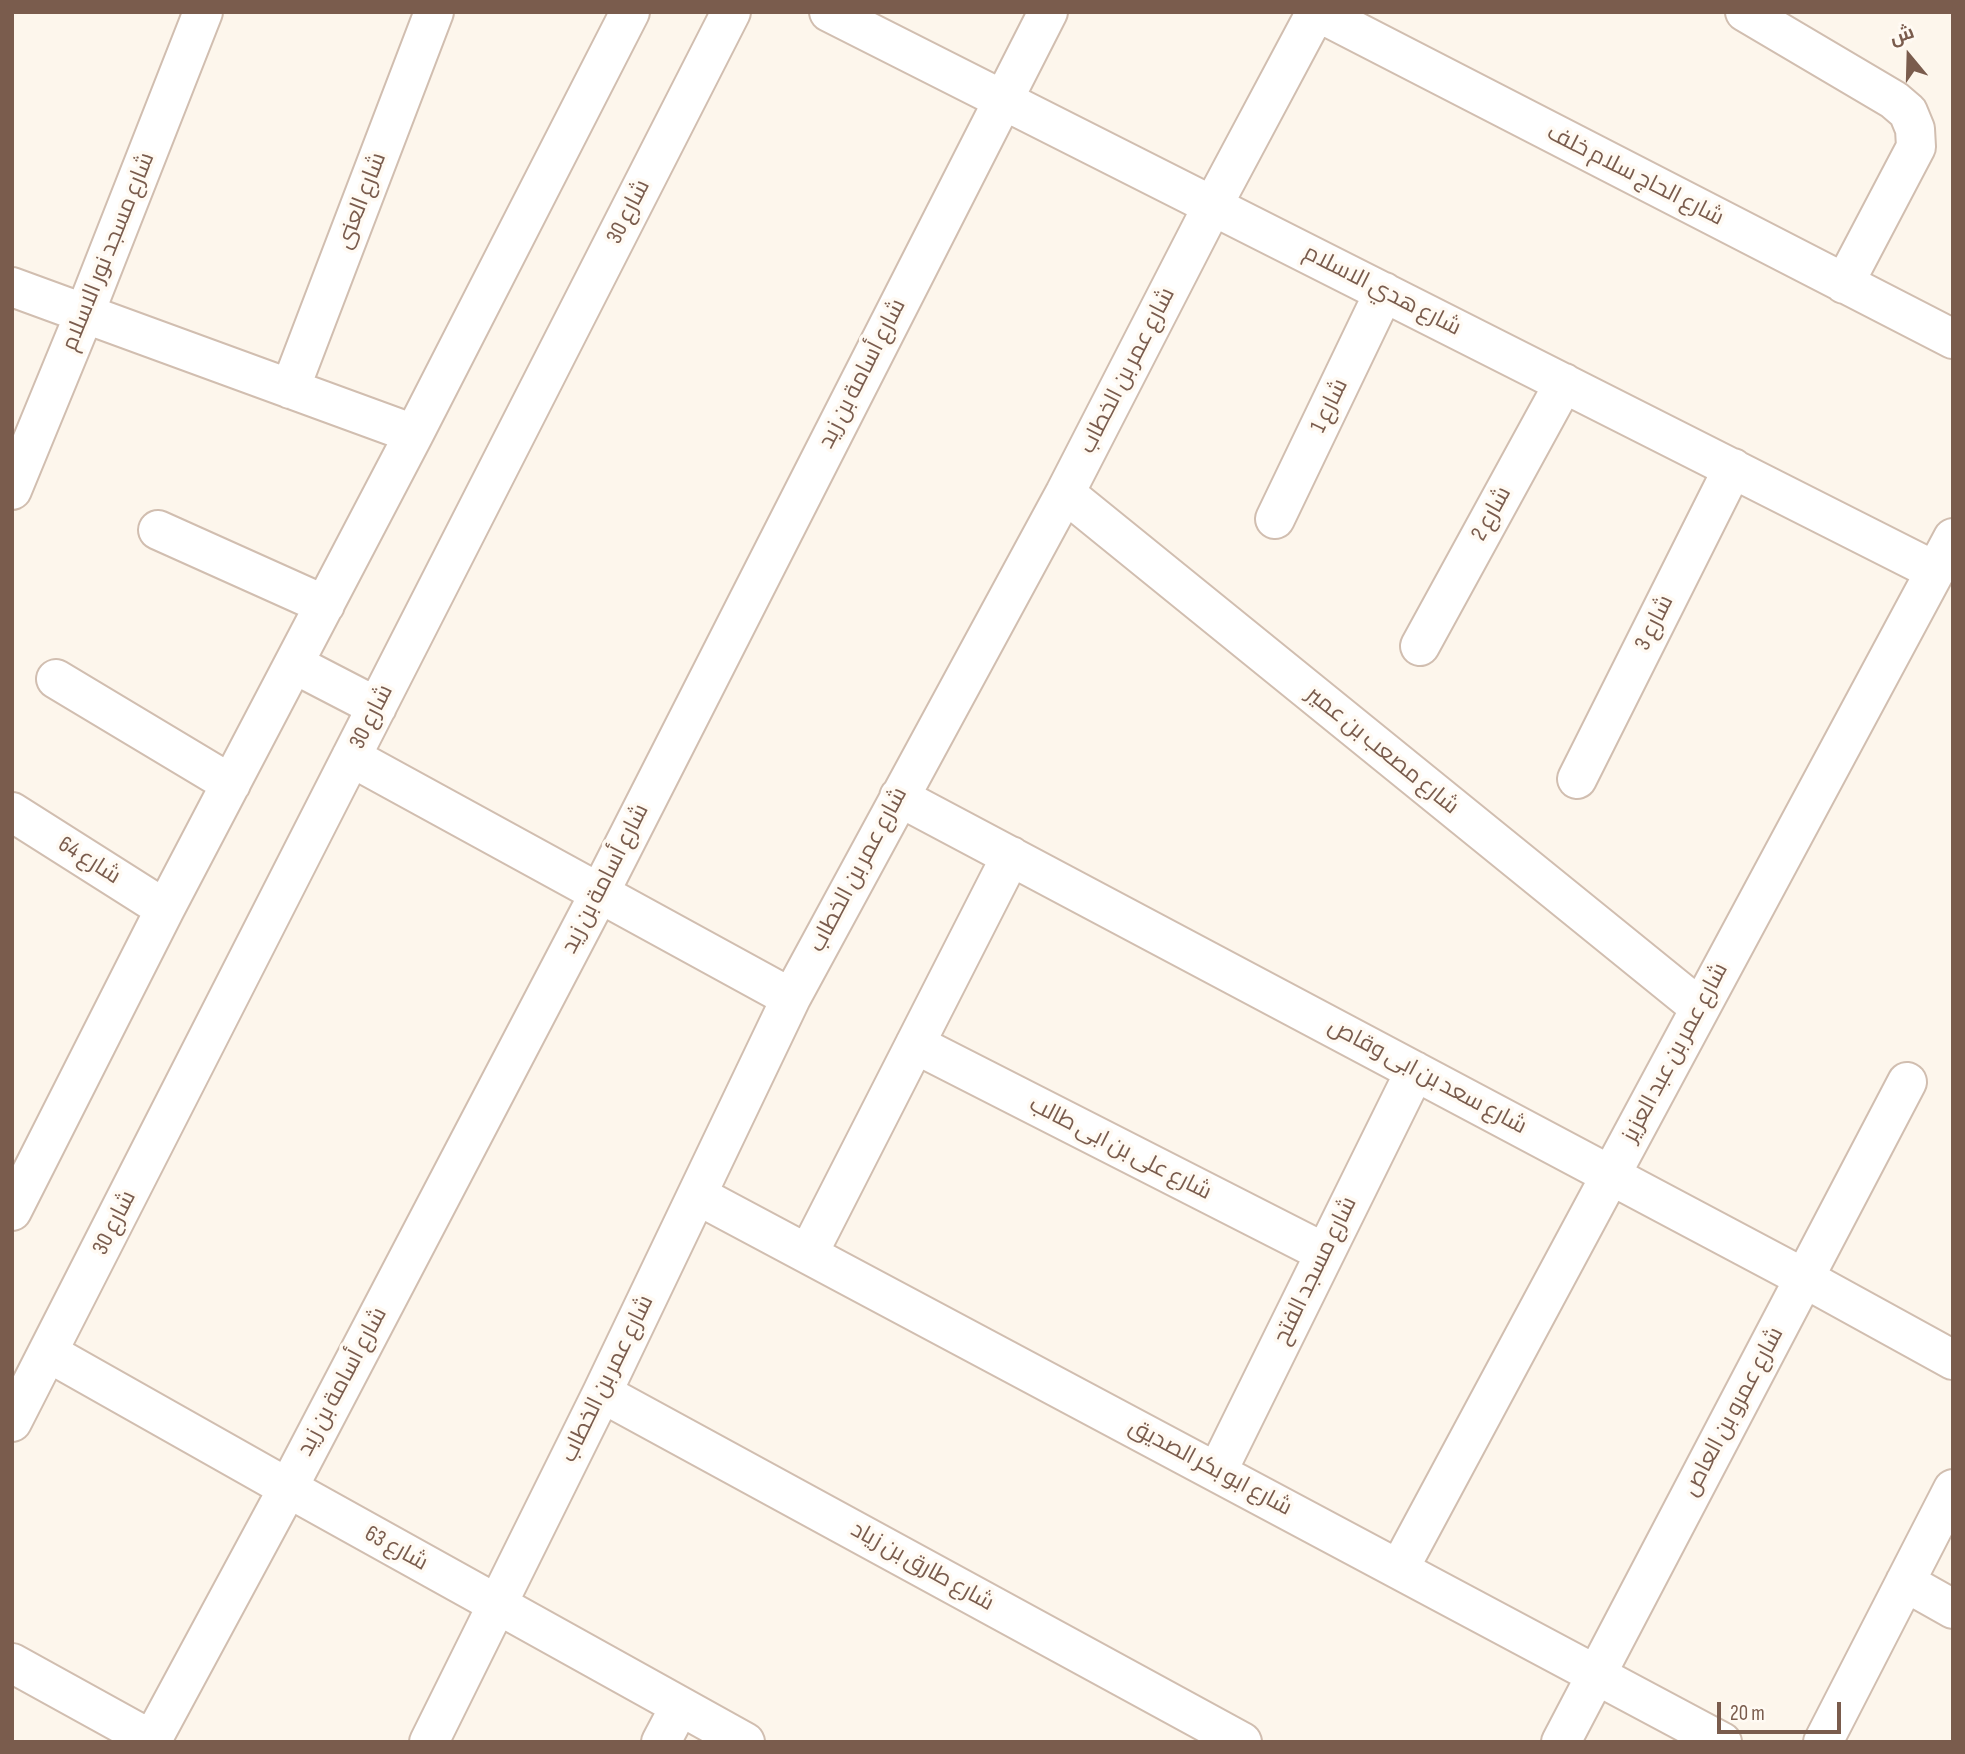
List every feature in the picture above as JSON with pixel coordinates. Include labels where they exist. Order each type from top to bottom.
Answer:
[{"type":"street","name":"شارع مسجد نور الاسلام","points":[[12,490],[203,12]]},
{"type":"street","name":"شارع العنى","points":[[290,389],[434,12]]},
{"type":"street","points":[[12,1211],[165,909],[295,664],[630,12]]},
{"type":"street","name":"شارع 30","points":[[12,1422],[731,12]]},
{"type":"street","name":"شارع هدي الاسلام","points":[[829,12],[1935,571]]},
{"type":"street","name":"شارع أسامة بن زيد","points":[[153,1741],[599,894],[1048,12]]},
{"type":"street","name":"شارع عمر بن الخطاب","points":[[429,1742],[602,1393],[791,998],[1065,493],[1213,205],[1317,12]]},
{"type":"street","name":"شارع الحاج سلام خلف","points":[[1317,12],[1953,339]]},
{"type":"street","points":[[1745,12],[1894,100],[1908,113],[1915,129],[1916,147],[1844,284]]},
{"type":"street","points":[[12,287],[414,434]]},
{"type":"street","name":"شارع 1","points":[[1275,519],[1384,292]]},
{"type":"street","name":"شارع 2","points":[[1420,646],[1564,383]]},
{"type":"street","name":"شارع 3","points":[[1577,779],[1733,468]]},
{"type":"street","name":"شارع مصعب بن عمير","points":[[1065,493],[1700,1008]]},
{"type":"street","points":[[158,530],[325,605]]},
{"type":"street","name":"شارع عمر بن عبد العزيز","points":[[1399,1569],[1953,538]]},
{"type":"street","points":[[295,664],[377,707]]},
{"type":"street","points":[[56,679],[231,784]]},
{"type":"street","points":[[351,757],[791,998]]},
{"type":"street","name":"شارع سعد بن ابى وقاص","points":[[899,797],[1804,1278],[1953,1360]]},
{"type":"street","name":"شارع 64","points":[[18,828],[165,909]]},
{"type":"street","points":[[808,1254],[1011,856]]},
{"type":"street","name":"شارع على بن ابى طالب","points":[[915,1044],[1325,1253]]},
{"type":"street","name":"شارع مسجد الفتح","points":[[1217,1472],[1415,1071]]},
{"type":"street","name":"شارع عمرو بن العاص","points":[[1561,1742],[1907,1082]]},
{"type":"street","name":"شارع ابو بكر الصديق","points":[[697,1195],[1722,1742]]},
{"type":"street","name":"شارع 63","points":[[49,1353],[745,1742]]},
{"type":"street","name":"شارع طارق بن زياد","points":[[602,1393],[1242,1742]]},
{"type":"street","points":[[1822,1742],[1953,1489]]},
{"type":"street","points":[[1905,1582],[1953,1609]]},
{"type":"street","points":[[12,1663],[153,1741]]},
{"type":"street","points":[[661,1742],[680,1706]]}]
